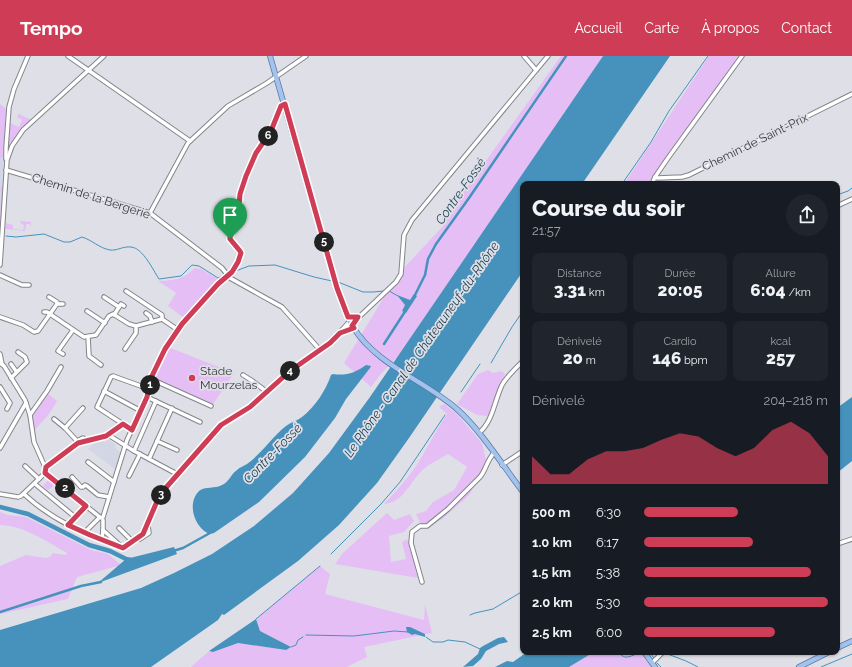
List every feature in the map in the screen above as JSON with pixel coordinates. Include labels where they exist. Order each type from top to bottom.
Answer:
[{"type":"main road","points":[[270,56],[337,288],[351,323],[365,341],[386,360],[444,399],[464,416],[479,433],[520,488]]},
{"type":"main road","points":[[840,647],[852,641]]},
{"type":"main road","points":[[646,655],[654,665]]},
{"type":"main road","points":[[798,667],[823,655]]},
{"type":"street","points":[[0,266],[9,107],[14,89],[28,56]]},
{"type":"street","points":[[68,56],[190,141]]},
{"type":"street","points":[[7,160],[12,146],[23,130],[104,56]]},
{"type":"street","points":[[150,213],[185,146],[228,106],[306,56]]},
{"type":"street","points":[[524,56],[536,70]]},
{"type":"street","points":[[123,548],[143,534],[163,491],[221,425],[250,407],[290,371],[330,343],[391,287],[401,274],[404,235],[412,220],[548,56]]},
{"type":"street","points":[[653,181],[742,56]]},
{"type":"street","name":"Chemin de Saint-Prix","points":[[655,177],[682,177],[689,175],[852,94]]},
{"type":"street","points":[[102,540],[102,518],[110,497],[125,446],[147,397],[151,378],[165,349],[178,330],[235,266],[241,253],[230,237],[238,218],[242,187],[256,153],[271,131],[281,106],[285,104]]},
{"type":"street","name":"Chemin de la Bergerie","points":[[6,170],[150,213],[222,268],[230,278],[282,307],[320,350]]},
{"type":"street","points":[[840,205],[852,199]]},
{"type":"street","points":[[0,275],[22,285],[29,285]]},
{"type":"street","points":[[126,291],[162,314],[162,319],[178,330]]},
{"type":"street","points":[[49,297],[57,302],[57,304]]},
{"type":"street","points":[[104,297],[119,307]]},
{"type":"street","points":[[57,304],[63,304]]},
{"type":"street","points":[[0,317],[23,325],[34,332],[38,332],[57,304]]},
{"type":"street","points":[[44,312],[50,314],[84,337],[88,338],[96,334],[110,316],[114,315],[121,304],[124,306]]},
{"type":"street","points":[[87,311],[105,323]]},
{"type":"street","points":[[146,313],[150,316],[152,322]]},
{"type":"street","points":[[114,315],[129,324],[136,326],[162,319]]},
{"type":"street","points":[[340,333],[358,317]]},
{"type":"street","points":[[125,349],[136,333],[136,326]]},
{"type":"street","points":[[63,354],[58,351],[73,330]]},
{"type":"street","points":[[88,338],[89,356],[101,365]]},
{"type":"street","points":[[10,378],[27,362],[27,360],[20,353],[19,358]]},
{"type":"street","points":[[0,354],[1,362],[26,403],[30,414],[34,442],[46,465],[45,473],[24,494],[18,497],[0,494]]},
{"type":"street","points":[[11,364],[16,371]]},
{"type":"street","points":[[479,433],[488,423],[502,385],[509,374],[520,364]]},
{"type":"street","points":[[30,414],[47,391],[61,367]]},
{"type":"street","points":[[243,375],[267,392]]},
{"type":"street","points":[[132,430],[97,407],[111,377],[113,376],[149,389]]},
{"type":"street","points":[[151,378],[211,406]]},
{"type":"street","points":[[0,387],[10,403],[8,409]]},
{"type":"street","points":[[104,392],[140,411]]},
{"type":"street","points":[[147,397],[200,422]]},
{"type":"street","points":[[134,451],[156,401]]},
{"type":"street","points":[[0,448],[26,403]]},
{"type":"street","points":[[65,428],[83,408]]},
{"type":"street","points":[[149,459],[172,408]]},
{"type":"street","points":[[54,419],[78,442]]},
{"type":"street","points":[[78,442],[108,436],[123,424]]},
{"type":"street","points":[[108,436],[177,474]]},
{"type":"street","points":[[46,465],[51,463],[83,438]]},
{"type":"street","points":[[157,441],[176,450]]},
{"type":"street","points":[[422,582],[411,543],[412,532],[420,526],[427,526],[452,505],[485,472],[489,459],[494,453]]},
{"type":"street","points":[[502,464],[520,453]]},
{"type":"street","points":[[129,476],[140,454]]},
{"type":"street","points":[[88,462],[114,482]]},
{"type":"street","points":[[25,466],[39,480]]},
{"type":"street","points":[[45,473],[102,518]]},
{"type":"street","points":[[72,477],[81,487],[85,485],[98,495],[110,497]]},
{"type":"street","points":[[35,484],[75,517]]},
{"type":"street","points":[[24,494],[38,507],[68,525],[84,533],[123,548],[126,548],[149,533],[149,523]]},
{"type":"street","points":[[68,525],[86,506]]},
{"type":"street","points":[[84,533],[102,518]]},
{"type":"street","points":[[119,528],[133,542]]},
{"type":"street","points":[[103,530],[123,548]]},
{"type":"street","points":[[840,543],[852,539]]},
{"type":"street","points":[[654,665],[661,655]]},
{"type":"shaded area","points":[[561,56],[603,56],[399,355],[371,387],[344,363],[398,274],[446,223],[450,211]]},
{"type":"shaded area","points":[[709,56],[738,56],[651,181],[626,181]]},
{"type":"shaded area","points":[[0,104],[6,109],[0,225]]},
{"type":"shaded area","points":[[0,104],[6,109],[3,157],[0,158]]},
{"type":"shaded area","points":[[19,114],[32,120],[19,132],[7,149],[10,123],[19,127],[22,120],[17,117]]},
{"type":"shaded area","points":[[3,185],[1,222],[0,226],[0,188]]},
{"type":"shaded area","points":[[20,221],[31,222],[31,228],[30,224],[26,224],[25,231],[5,229],[6,223],[13,225],[13,229],[23,230],[24,225],[21,224]]},
{"type":"shaded area","points":[[195,268],[201,269],[218,279],[221,279],[196,303],[184,318],[168,306],[176,293],[158,281],[178,279]]},
{"type":"shaded area","name":"Stade Mourzelas","points":[[168,347],[234,373],[212,406],[153,380],[162,356]]},
{"type":"shaded area","points":[[488,370],[493,373],[501,371],[505,374],[496,393],[488,416],[477,415],[457,404],[478,374]]},
{"type":"shaded area","points":[[47,393],[57,401],[49,414],[34,431],[31,415]]},
{"type":"shaded area","points":[[444,404],[456,413],[482,443],[486,460],[471,492],[466,498],[441,520],[421,525],[416,514],[426,511],[433,502],[454,490],[467,467],[448,454],[426,467],[403,495],[391,503],[384,504],[408,477],[420,460],[447,414],[439,407]]},
{"type":"shaded area","points":[[108,439],[116,445],[114,447],[121,453],[116,470],[88,449],[96,442],[102,440],[105,442]]},
{"type":"shaded area","points":[[50,478],[52,482],[57,483],[48,490],[43,486]]},
{"type":"shaded area","points":[[0,512],[8,515],[26,517],[91,550],[108,554],[121,565],[77,577],[68,599],[0,614],[0,566],[26,555],[46,558],[51,556],[52,553],[66,555],[67,553],[27,531],[0,525]]},
{"type":"shaded area","points":[[387,513],[394,520],[410,514],[414,521],[404,532],[389,536],[391,562],[406,559],[402,542],[407,539],[418,578],[335,564],[343,553]]},
{"type":"shaded area","points":[[320,566],[330,574],[325,594],[424,620],[425,604],[432,633],[364,647],[367,657],[347,667],[191,667],[209,651],[213,652],[238,643],[286,650],[291,647],[260,631],[256,619]]},
{"type":"shaded area","points":[[589,655],[642,655],[651,667],[569,667]]},
{"type":"water","name":"Le Rhône - Canal de Châteauneuf-du-Rhône","points":[[603,56],[670,56],[584,181],[520,181],[520,275],[377,483],[339,525],[298,561],[224,615],[222,614],[218,620],[151,667],[0,667],[0,630],[141,588],[212,554],[254,526],[293,493],[329,453],[370,397]]},
{"type":"water","points":[[414,294],[417,296],[406,313],[402,311],[405,305],[397,295],[410,300]]},
{"type":"water","points":[[366,365],[371,366],[346,399],[335,418],[305,457],[259,502],[214,533],[210,534],[200,527],[194,516],[193,502],[195,496],[201,489],[224,484],[239,468],[247,464],[257,455],[281,430],[307,413],[320,398],[331,375],[350,373]]},
{"type":"water","points":[[852,397],[852,461],[840,471],[840,406]]},
{"type":"water","points":[[174,547],[177,554],[98,583],[126,559]]},
{"type":"water","points":[[256,619],[260,631],[291,647],[286,650],[238,643],[213,652],[209,651]]},
{"type":"water","points":[[406,627],[410,627],[425,634],[425,637],[415,634],[412,635],[407,632]]},
{"type":"water","points":[[504,637],[508,642],[499,644],[486,651],[481,659],[473,666],[463,667],[478,654],[480,648],[498,638]]},
{"type":"water","points":[[523,655],[589,655],[569,667],[495,667],[507,661],[513,662]]},
{"type":"waterway","name":"Contre-Fossé","points":[[414,297],[425,275],[428,259],[436,244],[566,56]]},
{"type":"waterway","points":[[624,181],[651,142],[669,111],[708,56]]},
{"type":"waterway","points":[[840,194],[852,188]]},
{"type":"waterway","points":[[6,236],[16,237],[44,234],[64,242],[70,242],[82,237],[102,248],[110,250],[125,247],[135,248],[144,255],[159,279],[181,276],[192,265],[199,266],[218,278],[223,276]]},
{"type":"waterway","points":[[233,272],[249,266],[275,265],[332,281]]},
{"type":"waterway","points":[[338,282],[363,292],[384,291]]},
{"type":"waterway","points":[[389,291],[398,296]]},
{"type":"waterway","name":"Contre-Fossé","points":[[384,344],[406,310]]},
{"type":"waterway","points":[[491,363],[520,315]]},
{"type":"waterway","points":[[461,392],[480,364]]},
{"type":"waterway","points":[[331,554],[381,504],[400,482],[445,415]]},
{"type":"waterway","points":[[0,507],[28,514],[89,545],[110,551],[131,560]]},
{"type":"waterway","name":"Contre-Fossé","points":[[173,551],[183,548],[210,533]]},
{"type":"waterway","points":[[256,619],[320,566]]},
{"type":"waterway","name":"Contre-Fossé","points":[[0,612],[81,586],[101,582]]},
{"type":"waterway","points":[[470,615],[493,609],[520,593]]},
{"type":"waterway","points":[[306,635],[354,636],[394,631],[408,632]]},
{"type":"waterway","points":[[291,647],[296,645],[298,640],[303,637]]},
{"type":"waterway","points":[[426,637],[433,642],[443,642],[448,640],[465,642],[480,649]]},
{"type":"waterway","points":[[821,667],[852,654]]},
{"type":"waterway","points":[[621,655],[623,657],[634,655]]},
{"type":"waterway","points":[[670,655],[698,667]]},
{"type":"waterway","points":[[657,663],[661,667]]},
{"type":"place","name":"Stade Mourzelas","points":[[192,378]]},
{"type":"route","points":[[285,104],[337,288],[348,317],[358,317],[352,326],[354,328],[340,333],[330,343],[290,371],[250,407],[221,425],[163,491],[143,534],[123,548],[68,525],[86,506],[45,473],[46,467],[78,443],[106,436],[123,424],[132,430],[147,397],[151,378],[165,349],[182,324],[218,284],[232,272],[238,262],[241,253],[239,248],[230,239],[230,234],[237,223],[240,194],[246,176],[256,153],[271,131],[281,106],[285,104]]}]
